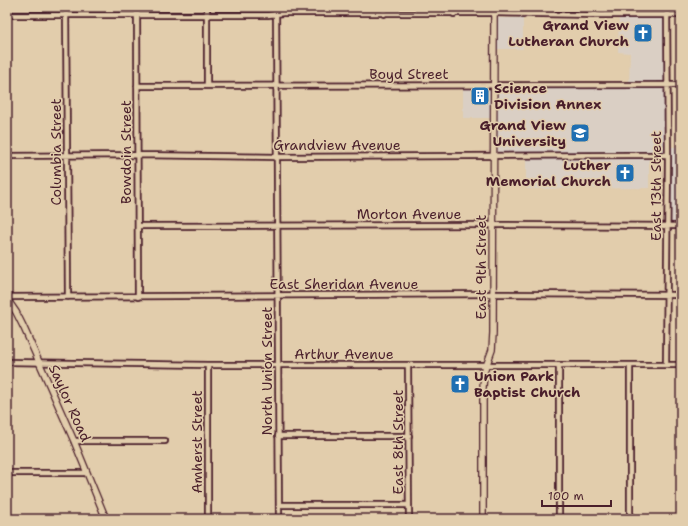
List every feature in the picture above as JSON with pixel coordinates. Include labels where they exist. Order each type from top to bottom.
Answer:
[{"type":"street","name":"Columbia Street","points":[[66,7],[68,297]]},
{"type":"street","name":"Bowdoin Street","points":[[137,7],[138,297]]},
{"type":"street","points":[[207,7],[207,85]]},
{"type":"street","name":"North Union Street","points":[[276,7],[279,519]]},
{"type":"street","points":[[314,7],[314,13]]},
{"type":"street","points":[[384,7],[384,14]]},
{"type":"street","points":[[454,7],[454,14]]},
{"type":"street","points":[[523,7],[523,15]]},
{"type":"street","points":[[595,7],[595,16]]},
{"type":"street","name":"East 13th Street","points":[[666,365],[668,7]]},
{"type":"street","points":[[7,15],[268,15],[283,13],[595,16],[681,15]]},
{"type":"street","name":"East 9th Street","points":[[483,519],[483,387],[484,372],[492,350],[493,342],[494,14]]},
{"type":"street","name":"Boyd Street","points":[[137,86],[681,86]]},
{"type":"street","name":"Grandview Avenue","points":[[7,156],[668,155]]},
{"type":"street","name":"Morton Avenue","points":[[138,226],[681,226]]},
{"type":"street","name":"East Sheridan Avenue","points":[[7,298],[493,294],[681,295]]},
{"type":"street","name":"Saylor Road","points":[[7,298],[24,328],[74,441],[106,519]]},
{"type":"street","name":"Arthur Avenue","points":[[7,362],[208,365],[681,365]]},
{"type":"street","name":"Amherst Street","points":[[208,365],[208,519]]},
{"type":"street","name":"East 8th Street","points":[[408,365],[409,519]]},
{"type":"street","points":[[559,365],[559,519]]},
{"type":"street","points":[[630,365],[630,519]]},
{"type":"street","points":[[278,436],[409,436]]},
{"type":"street","points":[[74,441],[165,441]]},
{"type":"street","points":[[7,473],[86,473]]},
{"type":"street","points":[[279,505],[409,505]]},
{"type":"shaded area","points":[[599,7],[661,7],[661,9],[599,9]]},
{"type":"shaded area","name":"Grand View University","points":[[662,17],[665,20],[664,147],[681,147],[681,222],[671,222],[669,220],[669,152],[649,152],[649,188],[526,189],[526,152],[497,151],[496,118],[463,118],[463,87],[493,87],[494,18],[523,18],[523,49],[497,49],[497,87],[629,87],[630,53],[618,52],[619,18]]},
{"type":"place","name":"Grand View Lutheran Church","points":[[643,33]]},
{"type":"place","name":"Science Division Annex","points":[[480,96]]},
{"type":"place","name":"Grand View University","points":[[580,133]]},
{"type":"place","name":"Luther Memorial Church","points":[[625,173]]},
{"type":"place","name":"Union Park Baptist Church","points":[[460,384]]}]
